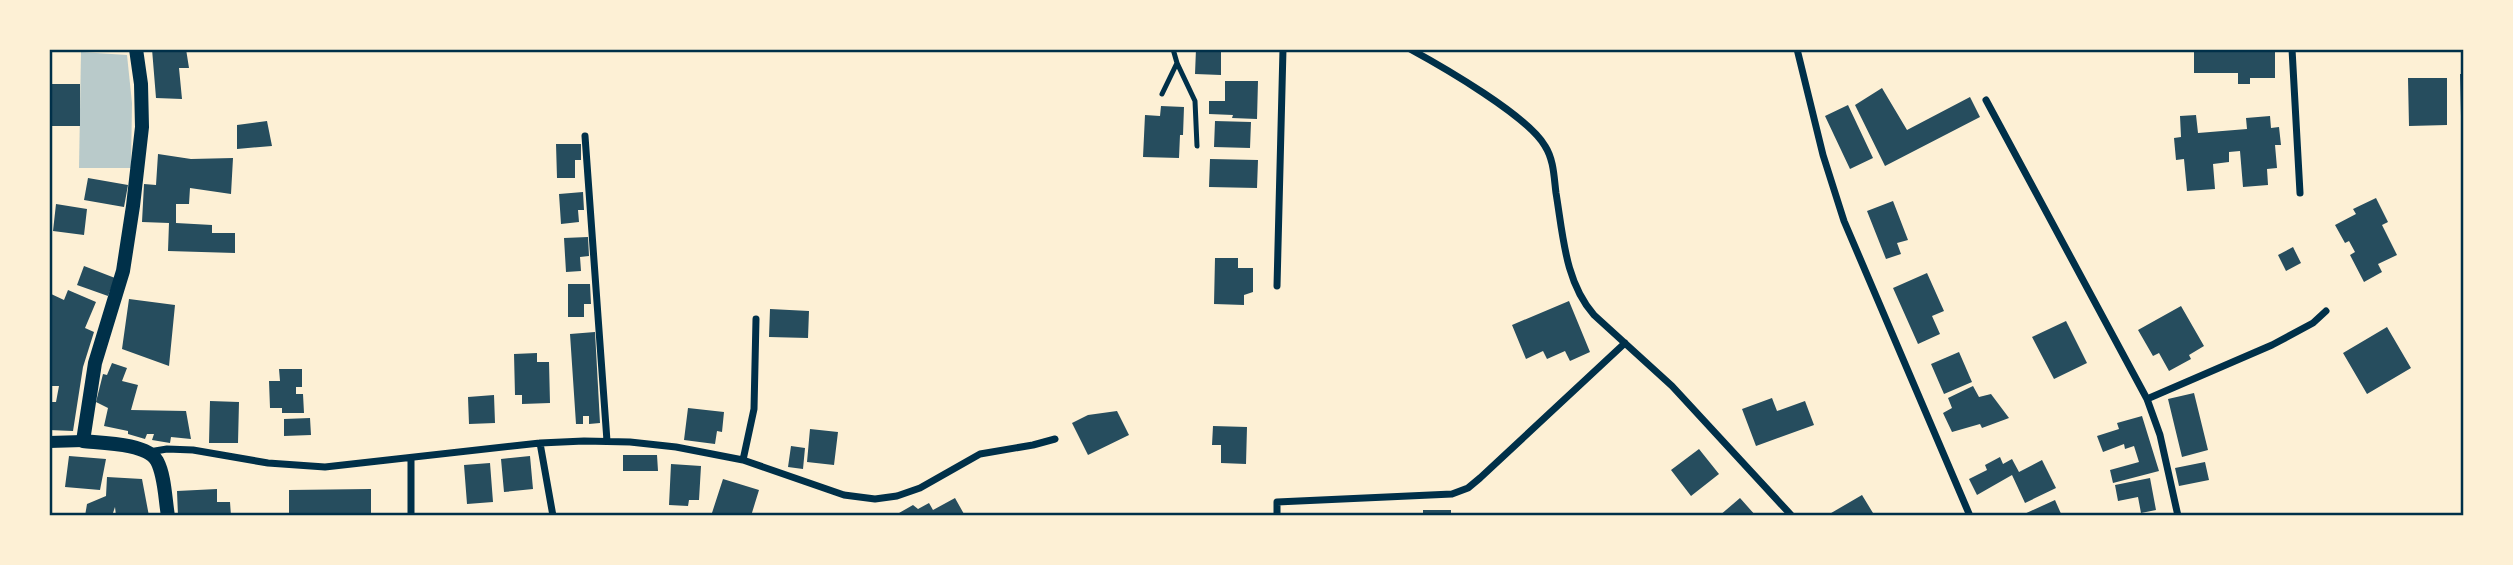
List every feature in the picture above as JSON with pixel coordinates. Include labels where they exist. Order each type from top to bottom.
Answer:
[{"type":"main road","points":[[136,49],[142,105],[141,147],[135,196],[123,271],[94,363],[83,441],[130,446],[149,452],[158,464],[168,516]]},
{"type":"street","points":[[1277,286],[1283,49]]},
{"type":"street","points":[[1410,49],[1443,67],[1518,119],[1542,141],[1552,163],[1565,249],[1574,283],[1589,310],[1672,386],[1792,516]]},
{"type":"street","points":[[1797,49],[1825,162],[1844,221],[1970,516]]},
{"type":"street","points":[[2292,49],[2300,193]]},
{"type":"street","points":[[1986,100],[2147,398],[2160,435],[2178,516]]},
{"type":"street","points":[[585,136],[607,441]]},
{"type":"street","points":[[2147,398],[2272,345],[2313,323],[2326,312]]},
{"type":"street","points":[[743,460],[754,409],[756,319]]},
{"type":"street","points":[[1277,516],[1277,502],[1436,496],[1462,491],[1480,478],[1625,343]]},
{"type":"street","points":[[149,452],[167,449],[193,450],[308,467],[339,466],[540,443],[607,441],[676,447],[743,460],[844,495],[875,499],[897,496],[920,488],[980,454],[1055,439]]},
{"type":"street","points":[[49,442],[83,441]]},
{"type":"street","points":[[540,443],[553,516]]},
{"type":"street","points":[[411,458],[411,516]]},
{"type":"lane","points":[[1173,49],[1177,64],[1195,101],[1197,146]]},
{"type":"lane","points":[[1162,94],[1177,64]]},
{"type":"shaded area","points":[[81,52],[127,55],[132,103],[131,168],[79,168]]},
{"type":"building","points":[[152,49],[186,49],[189,68],[179,68],[182,99],[156,98]]},
{"type":"building","points":[[1196,49],[1221,49],[1221,75],[1195,74]]},
{"type":"building","points":[[2194,49],[2275,49],[2275,78],[2250,78],[2250,84],[2238,84],[2238,73],[2194,73]]},
{"type":"building","points":[[2460,74],[2464,74],[2464,116],[2461,116]]},
{"type":"building","points":[[2408,78],[2447,78],[2447,125],[2409,126]]},
{"type":"building","points":[[1225,81],[1258,81],[1257,119],[1209,114],[1209,101],[1225,101]]},
{"type":"building","points":[[49,84],[80,84],[80,126],[49,126]]},
{"type":"building","points":[[1882,88],[1907,130],[1970,97],[1980,117],[1885,166],[1855,105]]},
{"type":"building","points":[[1848,105],[1873,158],[1850,169],[1825,116]]},
{"type":"building","points":[[1161,106],[1184,107],[1179,158],[1143,157],[1145,115],[1160,116]]},
{"type":"building","points":[[2196,115],[2198,133],[2247,129],[2246,118],[2270,116],[2271,128],[2279,127],[2281,145],[2275,145],[2277,168],[2267,169],[2268,185],[2243,187],[2240,151],[2229,152],[2229,162],[2213,164],[2215,189],[2187,191],[2184,159],[2176,160],[2174,138],[2181,137],[2180,116]]},
{"type":"building","points":[[267,121],[272,146],[237,149],[237,125]]},
{"type":"building","points":[[1215,121],[1251,122],[1250,148],[1214,147]]},
{"type":"building","points":[[556,144],[581,144],[581,160],[575,160],[575,178],[557,178]]},
{"type":"building","points":[[158,154],[191,159],[233,158],[231,194],[190,188],[189,204],[176,204],[176,223],[212,225],[212,233],[235,233],[235,253],[168,251],[169,223],[142,222],[144,184],[156,185]]},
{"type":"building","points":[[1210,159],[1258,160],[1257,188],[1209,187]]},
{"type":"building","points":[[88,178],[128,185],[124,207],[84,200]]},
{"type":"building","points":[[583,192],[584,210],[578,210],[579,222],[561,224],[559,194]]},
{"type":"building","points":[[2376,198],[2388,222],[2382,225],[2397,255],[2378,264],[2382,272],[2364,282],[2350,255],[2355,252],[2349,241],[2345,243],[2335,225],[2356,214],[2353,209]]},
{"type":"building","points":[[1893,201],[1908,240],[1897,243],[1901,254],[1886,259],[1867,211]]},
{"type":"building","points":[[56,204],[87,209],[84,235],[53,231]]},
{"type":"building","points":[[588,237],[589,256],[580,257],[581,271],[566,272],[564,238]]},
{"type":"building","points":[[2293,247],[2301,263],[2286,271],[2278,255]]},
{"type":"building","points":[[1215,258],[1238,258],[1238,268],[1253,268],[1253,292],[1244,295],[1244,305],[1214,304]]},
{"type":"building","points":[[84,266],[115,278],[108,296],[77,285]]},
{"type":"building","points":[[1927,273],[1944,311],[1932,316],[1940,334],[1918,344],[1893,288]]},
{"type":"building","points":[[568,284],[590,284],[591,304],[584,304],[584,317],[568,317]]},
{"type":"building","points":[[68,290],[96,302],[85,328],[94,332],[83,367],[73,431],[49,430],[49,402],[56,402],[59,386],[49,386],[49,293],[64,300]]},
{"type":"building","points":[[129,299],[175,305],[169,366],[122,349]]},
{"type":"building","points":[[1569,301],[1590,352],[1570,361],[1565,351],[1547,359],[1543,351],[1526,359],[1512,325]]},
{"type":"building","points":[[2181,306],[2204,346],[2189,355],[2191,359],[2169,371],[2159,353],[2153,356],[2138,330]]},
{"type":"building","points":[[770,309],[809,311],[808,338],[769,337]]},
{"type":"building","points":[[2066,321],[2087,363],[2054,379],[2032,337]]},
{"type":"building","points":[[2387,327],[2411,368],[2367,394],[2343,353]]},
{"type":"building","points":[[595,332],[600,423],[589,424],[589,416],[583,416],[583,424],[576,424],[570,334]]},
{"type":"building","points":[[1959,352],[1972,382],[1944,394],[1931,364]]},
{"type":"building","points":[[537,353],[537,362],[549,362],[550,403],[522,404],[522,395],[515,395],[514,354]]},
{"type":"building","points":[[112,363],[127,368],[122,381],[138,385],[131,410],[186,411],[191,439],[171,437],[170,443],[152,440],[154,434],[147,434],[145,439],[128,434],[128,431],[104,426],[108,408],[96,402],[103,374],[107,375]]},
{"type":"building","points":[[279,369],[302,369],[302,387],[296,387],[296,394],[303,394],[304,413],[282,413],[282,408],[270,408],[269,381],[280,381]]},
{"type":"building","points":[[1973,386],[1979,397],[1991,394],[2009,418],[1982,428],[1980,424],[1952,432],[1943,413],[1952,408],[1948,398]]},
{"type":"building","points":[[2194,393],[2208,450],[2182,457],[2168,399]]},
{"type":"building","points":[[494,395],[495,423],[469,424],[468,397]]},
{"type":"building","points":[[1772,398],[1777,411],[1805,401],[1814,425],[1756,446],[1742,409]]},
{"type":"building","points":[[210,401],[239,402],[238,443],[209,443]]},
{"type":"building","points":[[688,408],[724,412],[722,432],[717,431],[715,444],[684,440]]},
{"type":"building","points":[[1117,411],[1129,435],[1088,455],[1072,423],[1088,415]]},
{"type":"building","points":[[2142,416],[2159,471],[2113,483],[2110,470],[2139,462],[2134,446],[2125,449],[2124,444],[2103,452],[2097,436],[2119,429],[2117,423]]},
{"type":"building","points":[[310,418],[311,435],[284,436],[284,419]]},
{"type":"building","points":[[1213,426],[1247,427],[1246,464],[1221,463],[1221,445],[1212,445]]},
{"type":"building","points":[[810,429],[838,432],[834,465],[807,462]]},
{"type":"building","points":[[791,446],[805,448],[803,469],[788,467]]},
{"type":"building","points":[[1699,449],[1719,474],[1691,496],[1671,470]]},
{"type":"building","points":[[623,455],[657,455],[658,471],[623,471]]},
{"type":"building","points":[[69,456],[106,459],[100,490],[65,487]]},
{"type":"building","points":[[530,456],[533,489],[504,492],[501,459]]},
{"type":"building","points":[[2000,457],[2003,464],[2012,459],[2019,472],[2042,460],[2056,488],[2025,503],[2012,475],[1977,495],[1969,479],[1987,470],[1985,465]]},
{"type":"building","points":[[2205,462],[2209,480],[2179,486],[2175,468]]},
{"type":"building","points":[[490,463],[493,502],[467,504],[464,465]]},
{"type":"building","points":[[671,464],[701,466],[699,500],[689,500],[688,506],[669,505]]},
{"type":"building","points":[[107,477],[142,479],[149,516],[116,516],[115,507],[112,516],[85,516],[87,504],[106,496]]},
{"type":"building","points":[[2150,478],[2156,510],[2141,513],[2138,497],[2118,501],[2115,485]]},
{"type":"building","points":[[723,479],[759,490],[751,516],[711,516]]},
{"type":"building","points":[[217,489],[217,502],[230,502],[231,516],[178,516],[177,491]]},
{"type":"building","points":[[371,489],[371,516],[289,516],[289,490]]},
{"type":"building","points":[[1862,495],[1873,513],[1868,516],[1826,516]]},
{"type":"building","points":[[955,498],[964,514],[960,516],[901,516],[899,513],[913,505],[918,509],[929,503],[933,510]]},
{"type":"building","points":[[1740,498],[1756,516],[1719,516]]},
{"type":"building","points":[[2055,500],[2062,516],[2020,516]]},
{"type":"building","points":[[1423,510],[1451,510],[1451,516],[1423,516]]}]
